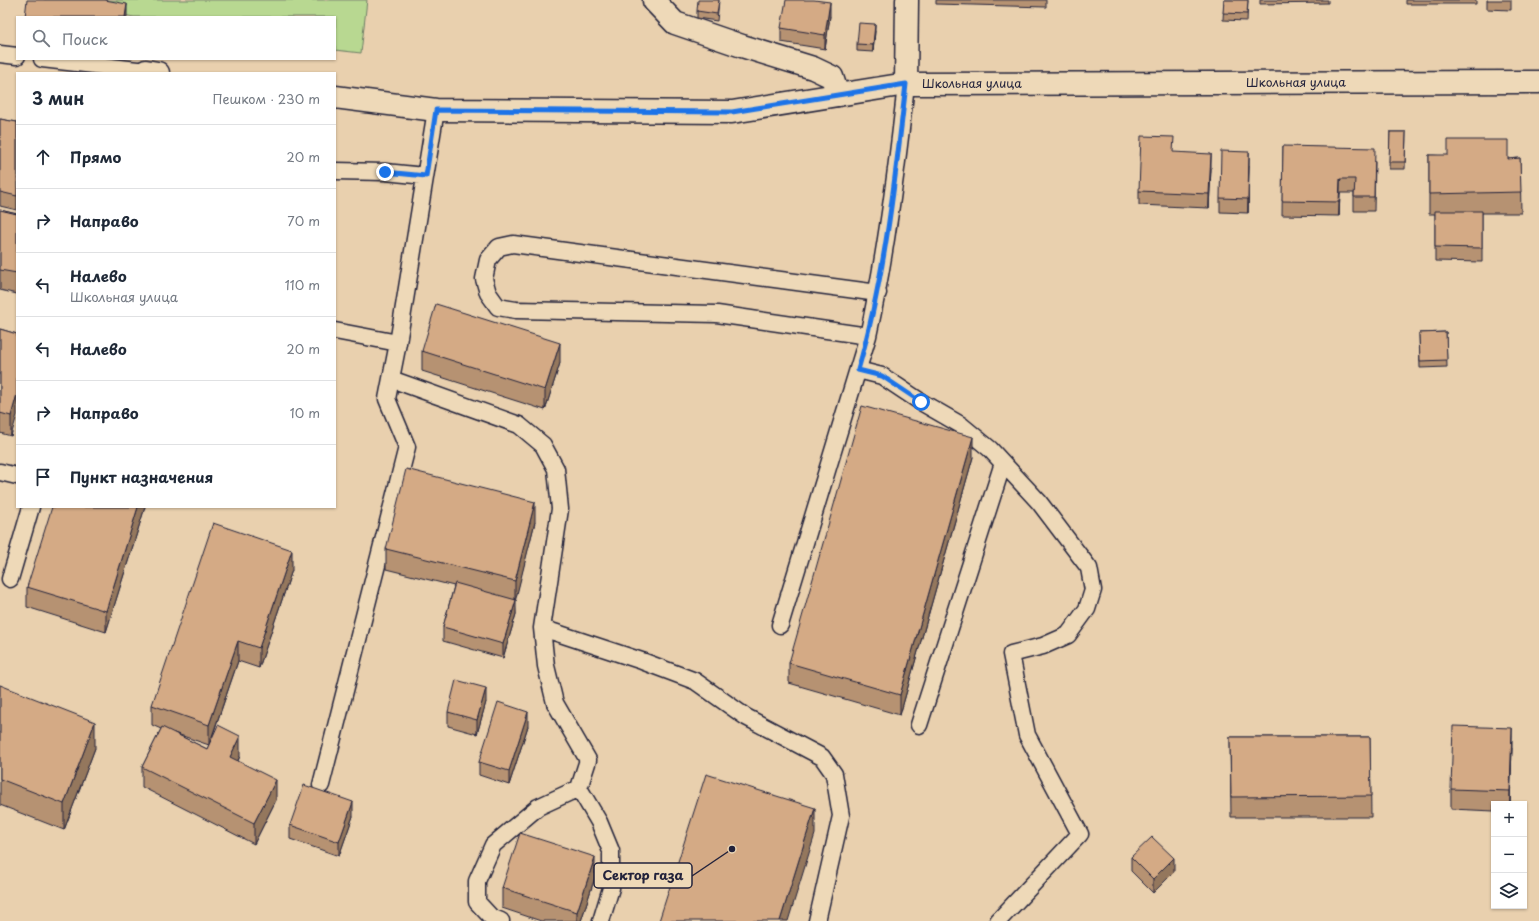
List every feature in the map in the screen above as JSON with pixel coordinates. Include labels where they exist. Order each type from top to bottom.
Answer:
[{"type":"street","points":[[906,84],[907,0]]},
{"type":"street","points":[[654,1],[675,23],[813,68],[832,77],[838,95]]},
{"type":"street","name":"Школьная улица","points":[[336,97],[436,110],[732,112],[906,84],[1539,82]]},
{"type":"lane","points":[[0,54],[16,56]]},
{"type":"lane","points":[[50,60],[152,72]]},
{"type":"lane","points":[[780,625],[868,336],[878,293],[899,149],[906,84]]},
{"type":"lane","points":[[321,785],[407,447],[387,399],[392,379],[436,110]]},
{"type":"lane","points":[[336,171],[385,172],[426,176]]},
{"type":"lane","points":[[868,336],[717,314],[516,310],[498,307],[488,292],[484,279],[488,260],[499,246],[513,244],[878,293]]},
{"type":"lane","points":[[336,331],[398,343]]},
{"type":"lane","points":[[858,370],[882,376],[921,402],[961,425],[990,449],[1039,502],[1089,568],[1093,590],[1087,609],[1068,635],[1043,646],[1012,654],[1027,735],[1080,834],[998,921]]},
{"type":"lane","points":[[392,379],[519,425],[543,445],[556,469],[560,509],[542,628],[546,666],[555,703],[588,760],[579,788],[538,808],[493,845],[477,881],[477,902],[491,917],[501,921]]},
{"type":"lane","points":[[919,725],[1003,463]]},
{"type":"lane","points":[[0,472],[16,476]]},
{"type":"lane","points":[[10,579],[32,508]]},
{"type":"lane","points":[[542,628],[642,661],[695,681],[746,716],[822,757],[834,774],[841,816],[817,921]]},
{"type":"lane","points":[[579,788],[599,822],[611,851],[611,888],[601,921]]},
{"type":"green space","points":[[44,0],[367,0],[361,53],[336,50],[336,16],[129,16]]},
{"type":"building","points":[[27,0],[105,0],[127,4],[125,16],[25,16]]},
{"type":"building","points":[[698,0],[719,0],[717,14],[697,11]]},
{"type":"building","points":[[786,0],[814,0],[830,2],[825,35],[781,28]]},
{"type":"building","points":[[1224,0],[1248,0],[1247,14],[1223,13]]},
{"type":"building","points":[[859,23],[875,24],[873,45],[857,44]]},
{"type":"building","points":[[0,119],[16,122],[16,196],[0,192]]},
{"type":"building","points":[[1390,132],[1406,132],[1405,162],[1389,162]]},
{"type":"building","points":[[1141,136],[1174,137],[1173,152],[1211,154],[1209,194],[1139,191]]},
{"type":"building","points":[[1448,140],[1508,140],[1508,159],[1520,158],[1521,192],[1429,194],[1429,155],[1448,155]]},
{"type":"building","points":[[1283,146],[1375,148],[1374,197],[1354,197],[1355,179],[1340,179],[1339,202],[1282,201]]},
{"type":"building","points":[[1221,151],[1249,152],[1248,199],[1220,198]]},
{"type":"building","points":[[0,210],[16,214],[16,273],[0,270]]},
{"type":"building","points":[[1435,211],[1482,211],[1482,248],[1435,247]]},
{"type":"building","points":[[436,304],[560,343],[545,390],[422,351]]},
{"type":"building","points":[[0,329],[16,334],[16,398],[11,416],[0,413]]},
{"type":"building","points":[[1446,332],[1447,360],[1420,361],[1419,333]]},
{"type":"building","points":[[862,406],[973,437],[900,695],[789,663]]},
{"type":"building","points":[[406,469],[535,502],[515,581],[386,549]]},
{"type":"building","points":[[52,508],[138,508],[106,611],[27,587]]},
{"type":"building","points":[[213,523],[292,550],[259,648],[238,641],[209,725],[152,705]]},
{"type":"building","points":[[455,583],[516,600],[503,644],[443,627]]},
{"type":"building","points":[[456,680],[486,688],[477,720],[448,712]]},
{"type":"building","points":[[0,685],[95,722],[64,804],[0,779]]},
{"type":"building","points":[[498,702],[528,712],[509,771],[479,762]]},
{"type":"building","points":[[218,725],[240,736],[230,757],[276,780],[254,823],[142,767],[162,727],[207,749]]},
{"type":"building","points":[[1453,726],[1512,728],[1510,791],[1451,789]]},
{"type":"building","points":[[1230,737],[1370,737],[1371,796],[1231,797]]},
{"type":"building","points":[[706,774],[815,808],[780,921],[659,921]]},
{"type":"building","points":[[304,785],[353,802],[339,842],[290,825]]},
{"type":"building","points":[[520,833],[595,857],[577,912],[502,888]]},
{"type":"building","points":[[1152,837],[1174,858],[1153,879],[1131,857]]},
{"type":"place","name":"Сектор газа","points":[[732,849]]},
{"type":"route","points":[[385,172],[426,176],[436,110],[732,112],[906,84],[899,149],[878,293],[858,370],[882,376],[921,402]]}]
